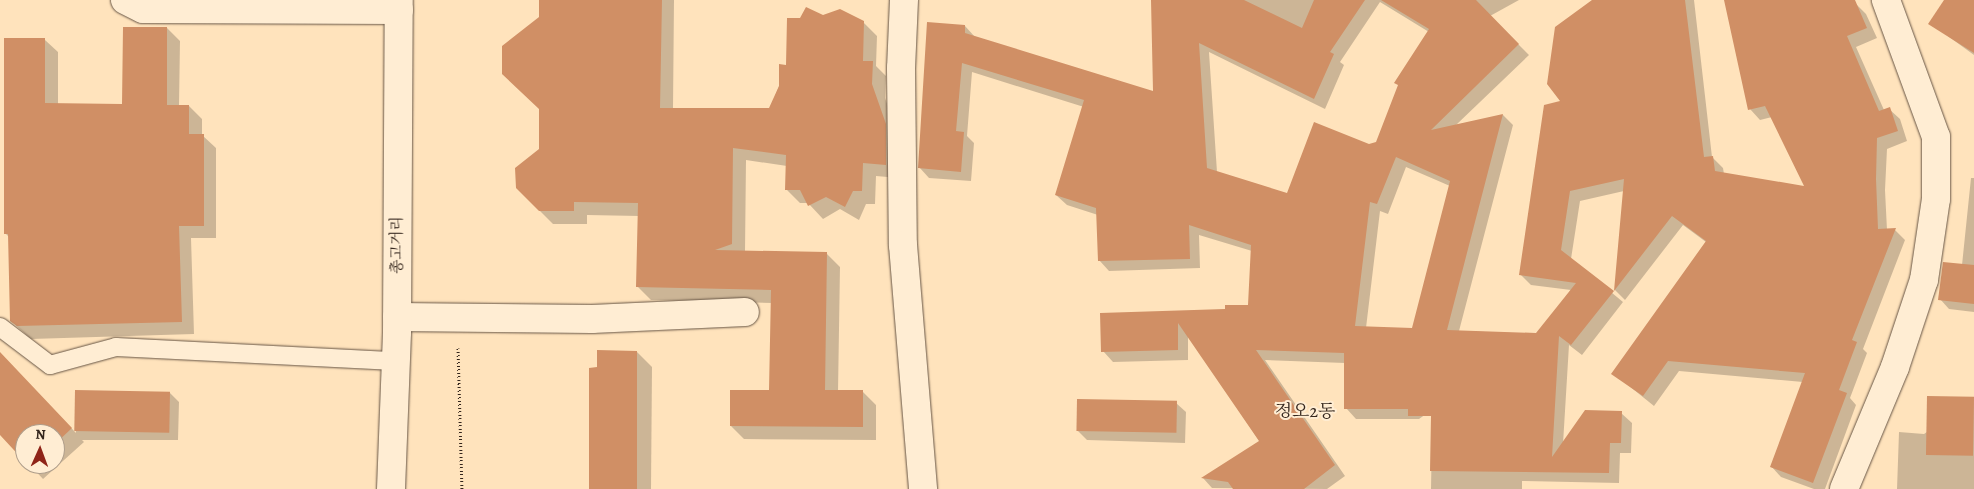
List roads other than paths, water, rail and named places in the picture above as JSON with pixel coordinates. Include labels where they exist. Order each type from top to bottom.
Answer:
[{"type":"street","points":[[125,0],[143,9],[399,5]]},
{"type":"street","points":[[904,0],[901,68],[902,245],[924,465],[923,489]]},
{"type":"street","points":[[1844,489],[1895,367],[1924,280],[1936,199],[1936,137],[1886,0]]},
{"type":"street","name":"총고거리","points":[[391,489],[397,317],[399,5]]},
{"type":"street","points":[[397,317],[592,319],[745,312]]},
{"type":"lane","points":[[0,327],[50,365],[116,347],[396,361]]},
{"type":"district","name":"정오2동","points":[[1305,411]]}]
